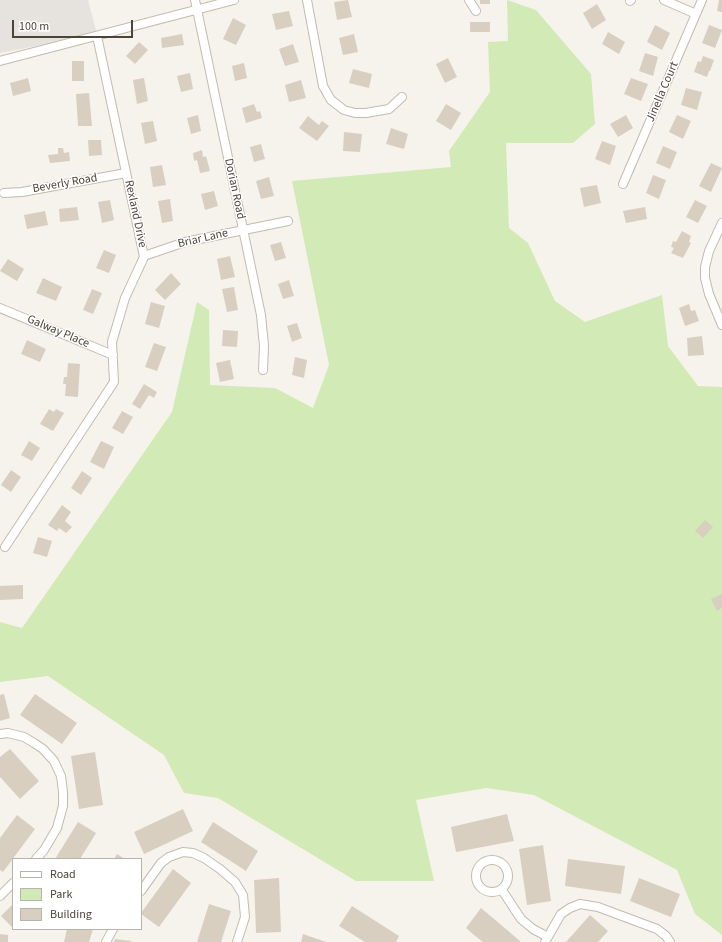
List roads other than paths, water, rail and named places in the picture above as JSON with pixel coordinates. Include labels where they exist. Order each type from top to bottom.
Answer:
[{"type":"street","name":"Dorian Road","points":[[195,0],[261,315],[264,346],[263,370]]},
{"type":"street","points":[[0,61],[234,0]]},
{"type":"street","points":[[307,0],[323,86],[328,96],[335,104],[349,112],[366,113],[389,109],[402,97]]},
{"type":"street","points":[[469,0],[476,11]]},
{"type":"street","points":[[664,0],[696,14]]},
{"type":"street","name":"Jinella Court","points":[[624,184],[702,0]]},
{"type":"street","name":"Rexland Drive","points":[[5,548],[114,382],[112,342],[125,298],[144,256],[97,36]]},
{"type":"street","name":"Beverly Road","points":[[4,193],[22,192],[126,173]]},
{"type":"street","name":"Briar Lane","points":[[144,256],[185,242],[288,221]]},
{"type":"street","points":[[722,223],[709,251],[705,267],[705,278],[709,294],[722,324]]},
{"type":"street","name":"Galway Place","points":[[2,308],[113,355]]},
{"type":"street","points":[[0,734],[8,733],[24,738],[43,749],[54,761],[62,776],[63,806],[57,828],[44,850],[37,858]]},
{"type":"street","points":[[142,890],[161,863],[169,857],[183,852],[193,853],[204,858],[235,882],[243,896],[245,917],[237,942]]},
{"type":"street","points":[[0,896],[12,884]]},
{"type":"street","points":[[502,890],[521,919],[546,940],[558,919],[565,911],[574,906],[585,904],[598,907],[657,929],[666,936],[670,942]]},
{"type":"street","points":[[106,942],[112,930]]}]
